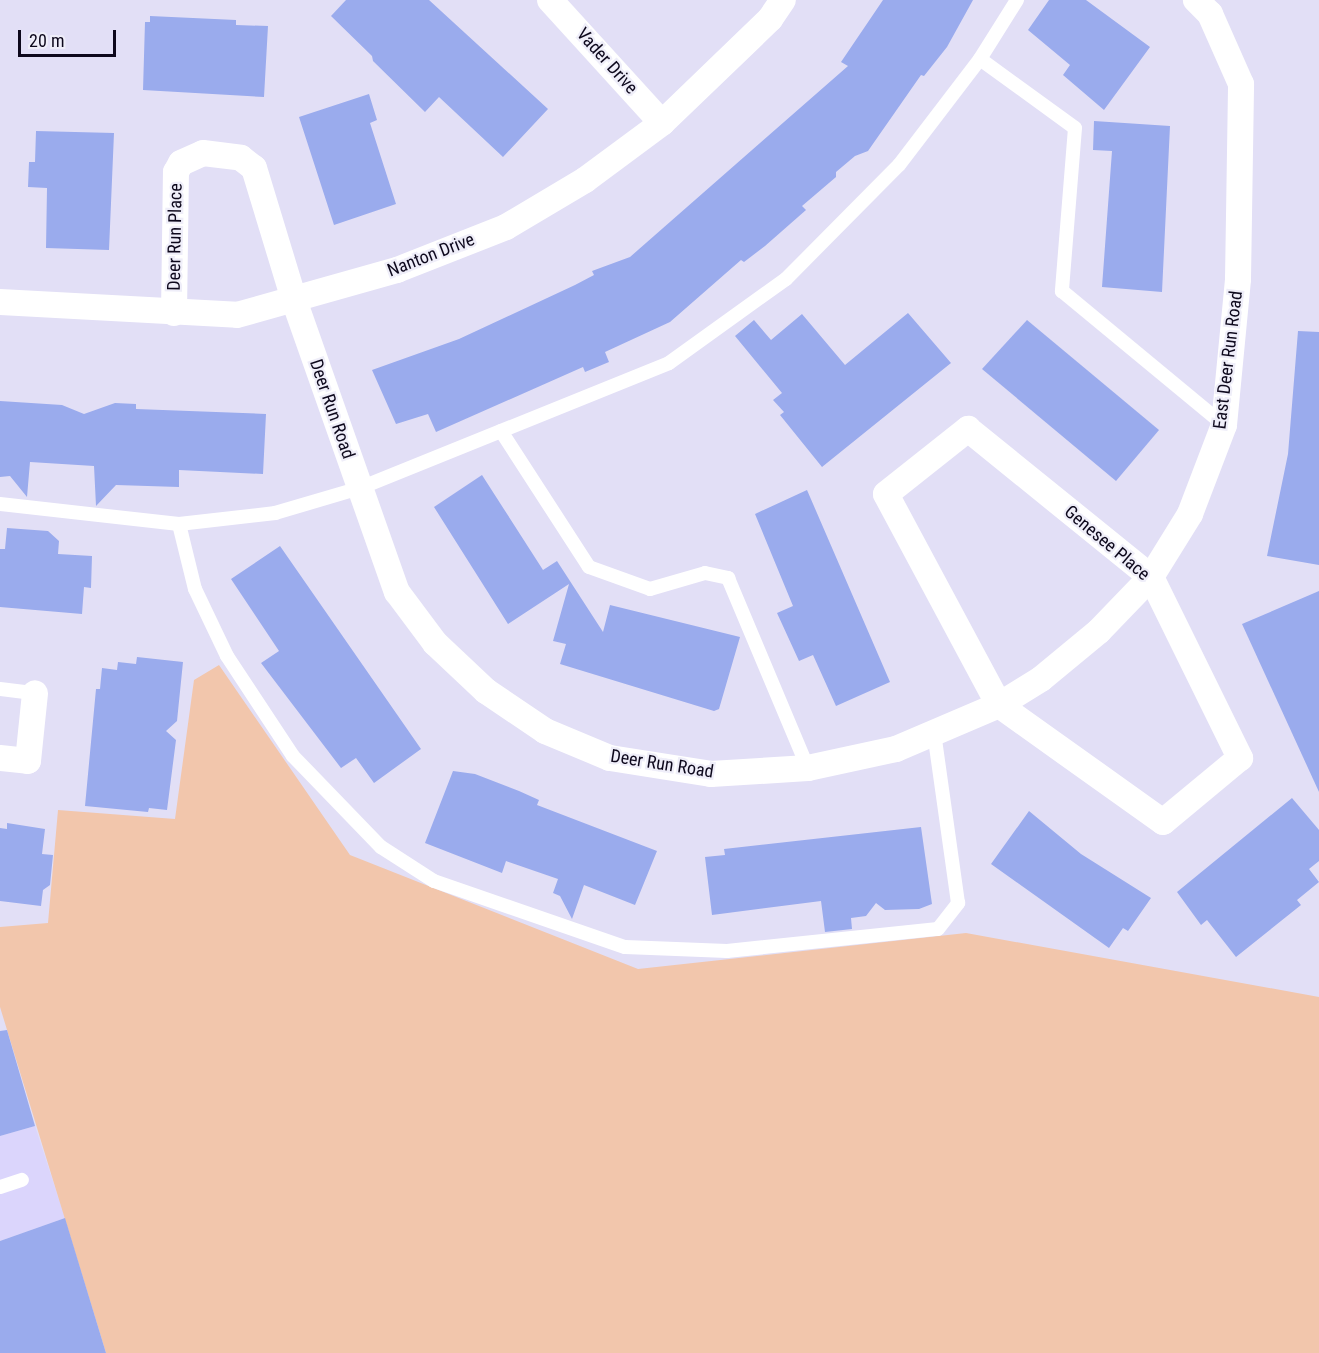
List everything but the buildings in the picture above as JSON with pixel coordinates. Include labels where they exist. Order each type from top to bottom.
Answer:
[{"type":"street","name":"Vader Drive","points":[[550,0],[662,123]]},
{"type":"street","name":"Nanton Drive","points":[[0,302],[237,315],[397,270],[506,227],[585,180],[662,123],[762,27],[783,0]]},
{"type":"street","name":"East Deer Run Road","points":[[999,705],[1041,679],[1099,631],[1151,577],[1190,514],[1224,425],[1238,279],[1241,84],[1210,14],[1200,4]]},
{"type":"street","name":"Deer Run Place","points":[[174,313],[176,172],[181,163],[203,153],[241,158],[254,168],[294,300]]},
{"type":"street","name":"Deer Run Road","points":[[294,300],[397,592],[435,643],[486,691],[545,731],[610,758],[711,774],[808,768],[896,749],[999,705]]},
{"type":"street","name":"Genesee Place","points":[[968,429],[1151,577],[1240,758],[1163,822],[999,705],[886,494],[968,429]]},
{"type":"street","points":[[0,758],[28,761],[35,693]]},
{"type":"lane","points":[[0,504],[179,524],[275,513],[360,488],[669,363],[786,279],[899,165],[980,59],[1017,0]]},
{"type":"lane","points":[[980,59],[1075,128],[1062,291],[1224,425]]},
{"type":"lane","points":[[501,431],[589,567],[650,589],[705,573],[728,578],[808,768]]},
{"type":"lane","points":[[179,524],[195,589],[227,656],[293,756],[381,847],[434,881],[625,947],[727,951],[938,929],[958,903],[934,733]]},
{"type":"lane","points":[[0,689],[35,693]]},
{"type":"lane","points":[[0,1186],[22,1180]]},
{"type":"shaded area","points":[[219,665],[350,855],[638,969],[966,933],[1319,997],[1319,1353],[106,1353],[0,1007],[0,927],[48,923],[58,810],[175,819],[194,680]]},
{"type":"shaded area","points":[[35,1126],[65,1218],[0,1241],[0,1136]]}]
